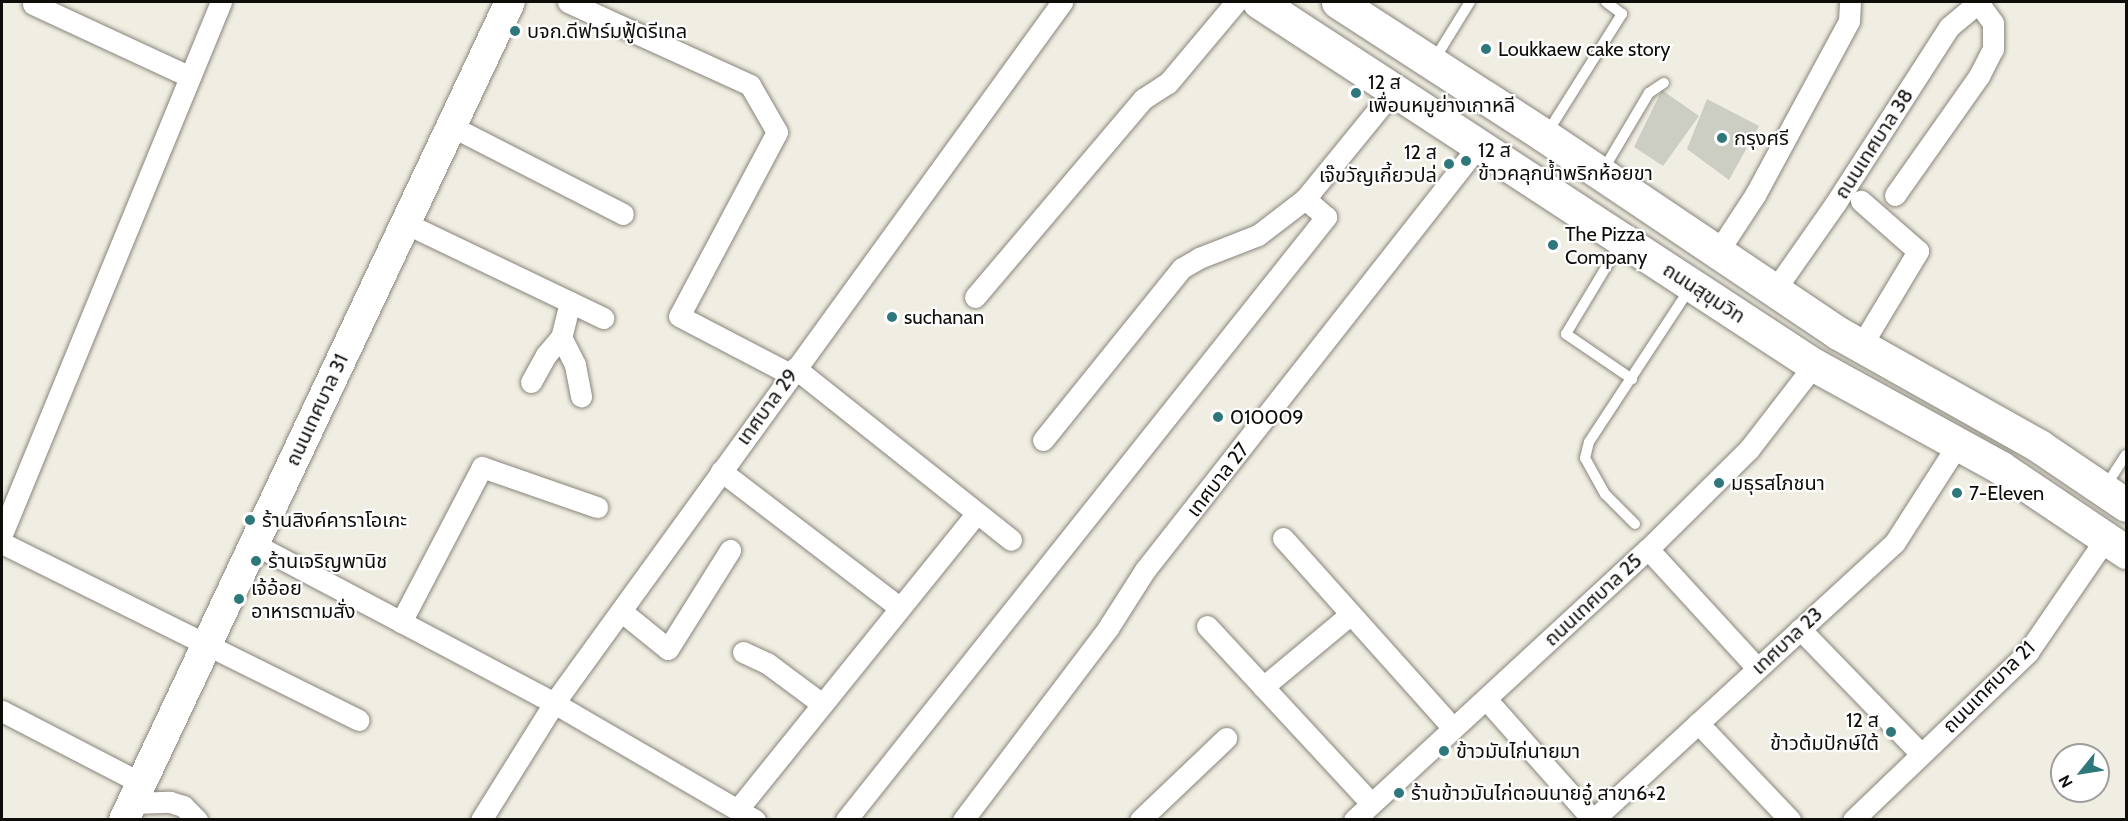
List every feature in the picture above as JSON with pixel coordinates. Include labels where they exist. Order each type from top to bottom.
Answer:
[{"type":"highway","name":"ถนนสุขุมวิท","points":[[1259,2],[1814,365],[2001,468],[2116,545]]},
{"type":"highway","name":"ถนนสุขุมวิท","points":[[1341,2],[1850,340],[2039,446],[2115,497]]},
{"type":"highway","points":[[1814,365],[1850,340]]},
{"type":"main road","name":"ถนนเทศบาล 31","points":[[132,802],[510,2]]},
{"type":"street","points":[[2,534],[221,2]]},
{"type":"street","points":[[568,2],[750,85],[777,132],[679,316],[793,371],[1011,540]]},
{"type":"street","name":"เทศบาล 29","points":[[481,819],[554,703],[1062,2]]},
{"type":"street","points":[[975,297],[1143,99],[1168,83],[1236,2]]},
{"type":"street","points":[[1717,252],[1755,195],[1849,21],[1850,2]]},
{"type":"street","points":[[1895,195],[1979,76],[1993,49],[1993,23],[1978,2]]},
{"type":"street","name":"ถนนเทศบาล 38","points":[[1774,291],[1835,204],[1949,27],[1978,2]]},
{"type":"street","points":[[33,4],[190,77]]},
{"type":"street","points":[[1043,440],[1182,268],[1199,258],[1258,235],[1305,199],[1394,90]]},
{"type":"street","points":[[451,126],[623,214]]},
{"type":"street","name":"เทศบาล 27","points":[[963,819],[1108,628],[1145,570],[1479,145]]},
{"type":"street","points":[[846,819],[1326,217],[1305,199]]},
{"type":"street","points":[[1850,340],[1918,251],[1861,201]]},
{"type":"street","points":[[405,223],[603,318]]},
{"type":"street","points":[[531,382],[561,336],[570,302]]},
{"type":"street","points":[[561,336],[575,365],[581,396]]},
{"type":"street","name":"ถนนเทศบาล 25","points":[[1354,819],[1648,549],[1749,449],[1814,365]]},
{"type":"street","name":"เทศบาล 23","points":[[1593,819],[1895,542],[1958,444]]},
{"type":"street","points":[[401,622],[482,467],[597,507]]},
{"type":"street","points":[[721,471],[900,608]]},
{"type":"street","points":[[254,543],[554,703],[746,814],[822,704],[976,513]]},
{"type":"street","points":[[1283,538],[1453,728]]},
{"type":"street","points":[[2,543],[358,720]]},
{"type":"street","name":"ถนนเทศบาล 21","points":[[1853,819],[2028,652],[2116,545]]},
{"type":"street","points":[[1648,549],[1758,668]]},
{"type":"street","points":[[621,611],[668,649],[730,550]]},
{"type":"street","points":[[1263,687],[1351,614]]},
{"type":"street","points":[[1207,626],[1371,803]]},
{"type":"street","points":[[1800,629],[1921,754]]},
{"type":"street","points":[[743,652],[767,663],[822,704]]},
{"type":"street","points":[[1486,699],[1593,819]]},
{"type":"street","points":[[2,711],[132,802],[170,802],[183,806],[197,819]]},
{"type":"street","points":[[1698,723],[1790,819]]},
{"type":"street","points":[[1140,819],[1226,738]]},
{"type":"lane","points":[[1432,63],[1470,2]]},
{"type":"lane","points":[[1545,136],[1622,14],[1606,2]]},
{"type":"lane","points":[[1601,174],[1650,93],[1664,83]]},
{"type":"lane","points":[[1623,240],[1566,334],[1632,380]]},
{"type":"lane","points":[[1635,524],[1605,494],[1585,458],[1589,442],[1632,380],[1692,285]]},
{"type":"lane","points":[[2115,497],[2127,455]]},
{"type":"building","points":[[1662,90],[1699,116],[1663,166],[1634,147]]},
{"type":"building","name":"กรุงศรี","points":[[1707,99],[1759,126],[1729,180],[1687,149]]},
{"type":"place","name":"บจก.ดีฟาร์มฟู้ดรีเทล","points":[[515,31]]},
{"type":"place","name":"Loukkaew cake story","points":[[1486,49]]},
{"type":"place","name":"12 ส เพื่อนหมูย่างเกาหลี","points":[[1356,93]]},
{"type":"place","name":"กรุงศรี","points":[[1722,138]]},
{"type":"place","name":"12 ส ข้าวคลุกน้ำพริกห้อยขา","points":[[1466,161]]},
{"type":"place","name":"12 ส เจ๊ขวัญเกี้ยวปล่","points":[[1449,164]]},
{"type":"place","name":"The Pizza Company","points":[[1553,245]]},
{"type":"place","name":"suchanan","points":[[892,317]]},
{"type":"place","name":"010009","points":[[1218,417]]},
{"type":"place","name":"มธุรสโภชนา","points":[[1719,483]]},
{"type":"place","name":"7-Eleven","points":[[1957,493]]},
{"type":"place","name":"ร้านสิงค์คาราโอเกะ","points":[[250,520]]},
{"type":"place","name":"ร้านเจริญพานิช","points":[[256,561]]},
{"type":"place","name":"เจ้อ้อย อาหารตามสั่ง","points":[[239,599]]},
{"type":"place","name":"12 ส ข้าวต้มปักษ์ใต้","points":[[1891,732]]},
{"type":"place","name":"ข้าวมันไก่นายมา","points":[[1444,751]]},
{"type":"place","name":"ร้านข้าวมันไก่ตอนนายอู๋ สาขา6+2","points":[[1399,793]]}]
